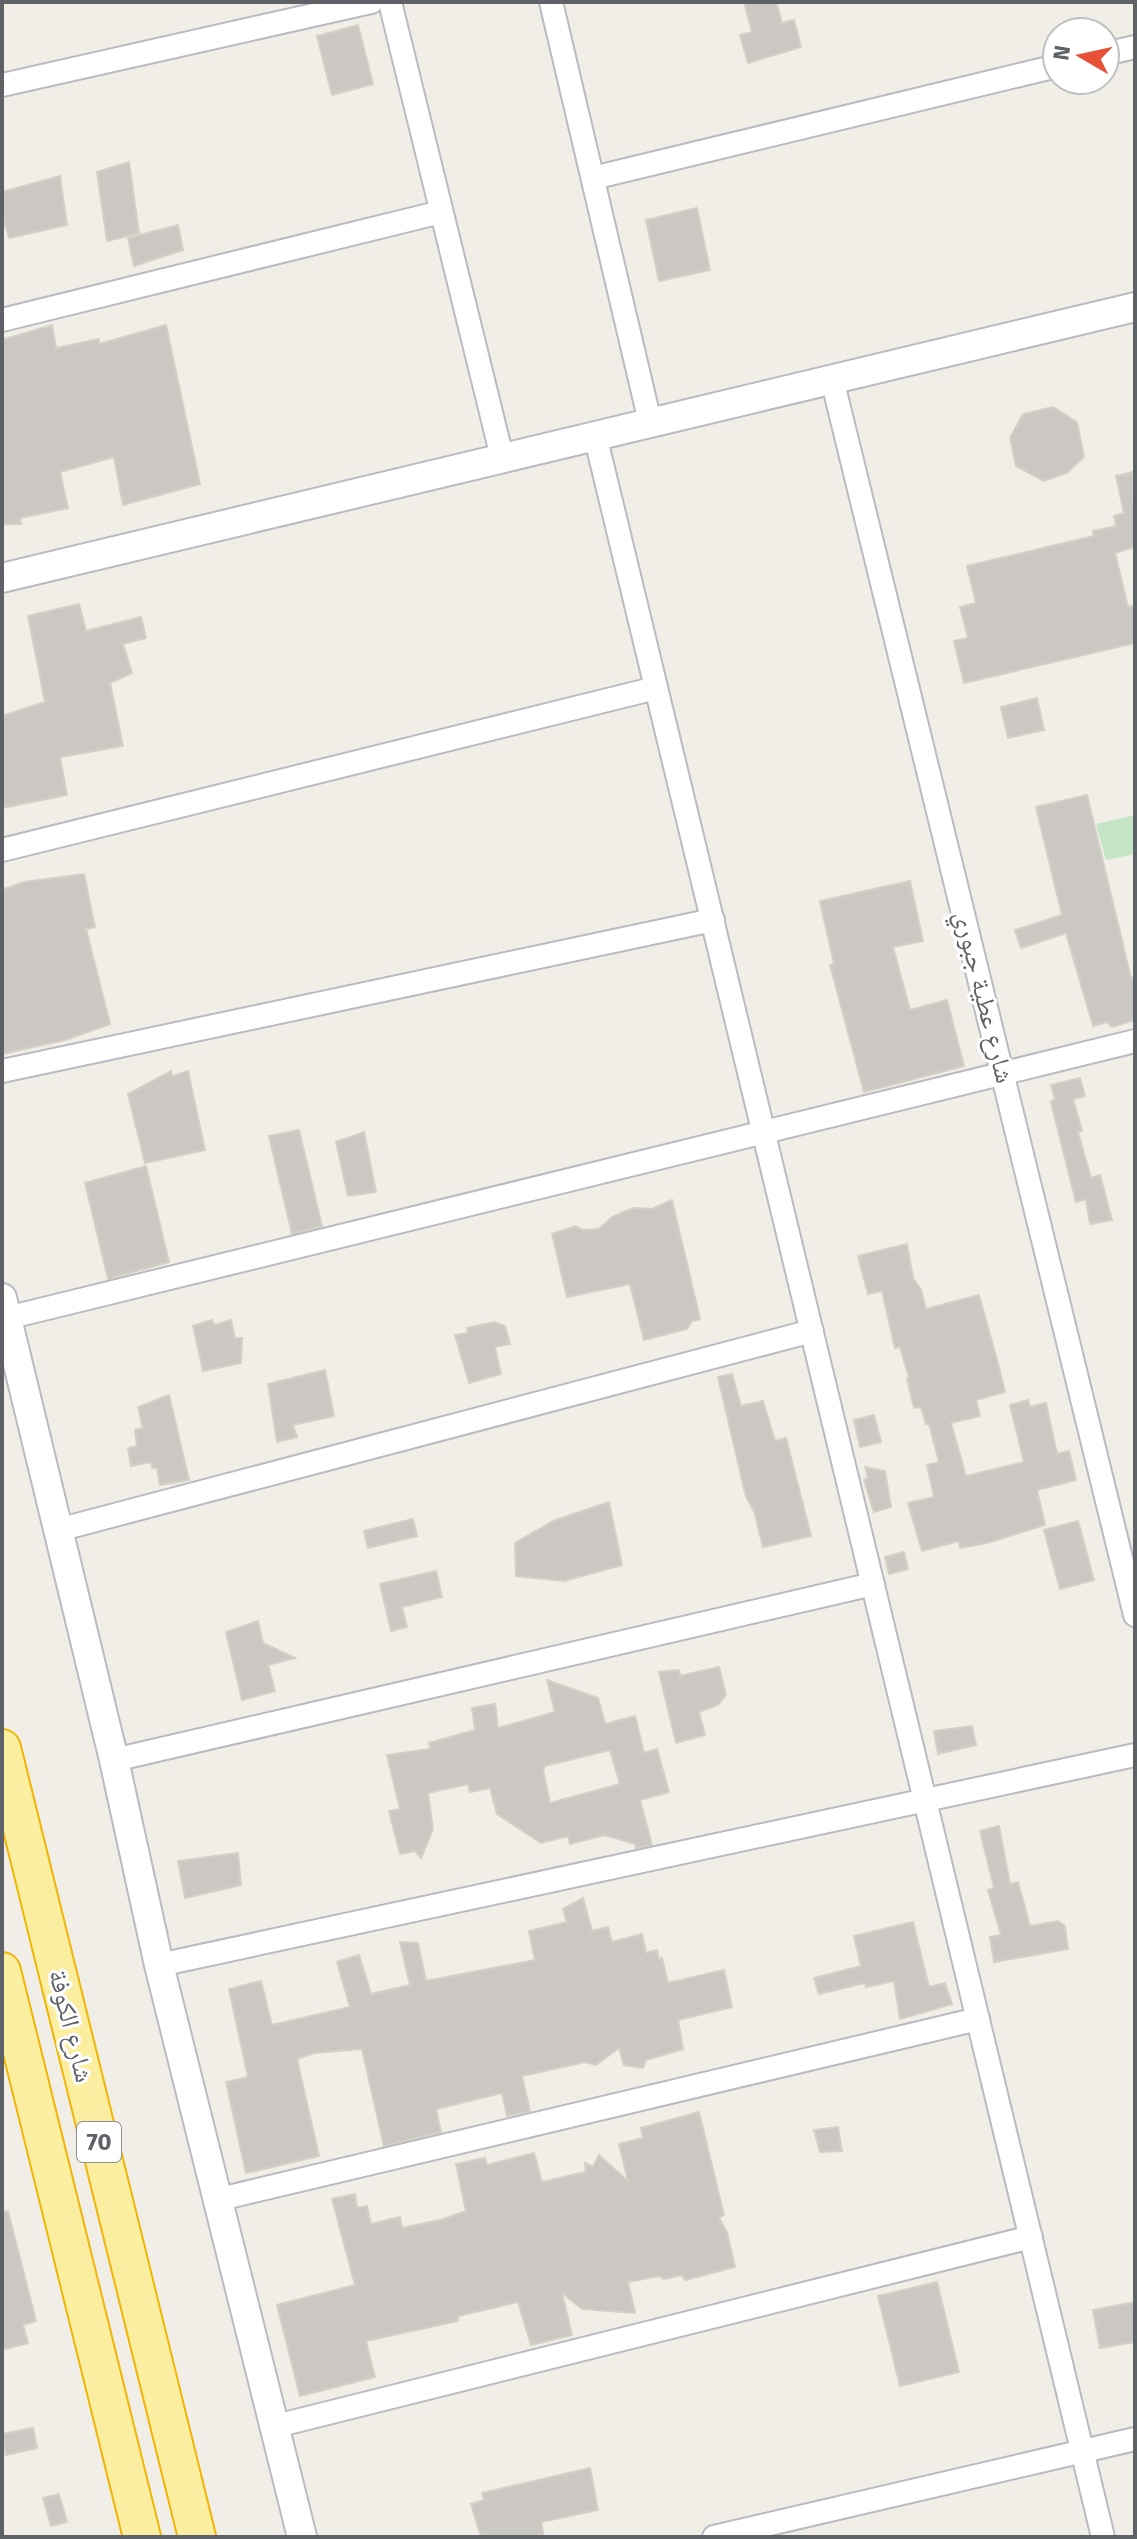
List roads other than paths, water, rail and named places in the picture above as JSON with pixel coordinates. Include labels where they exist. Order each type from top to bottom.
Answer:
[{"type":"highway","name":"شارع الكوفة","points":[[2,1748],[197,2537]]},
{"type":"highway","name":"شارع الكوفة","points":[[2,1971],[142,2537]]},
{"type":"street","points":[[2,85],[371,2]]},
{"type":"street","points":[[390,2],[502,457]]},
{"type":"street","points":[[551,2],[650,422]]},
{"type":"street","points":[[593,178],[1041,70]]},
{"type":"street","points":[[2,320],[441,212]]},
{"type":"street","points":[[2,578],[1135,307]]},
{"type":"street","name":"شارع عطية جبوري","points":[[832,379],[1135,1615]]},
{"type":"street","points":[[595,435],[1103,2537]]},
{"type":"street","points":[[2,850],[656,688]]},
{"type":"street","points":[[2,1071],[713,920]]},
{"type":"street","points":[[302,2537],[220,2199],[159,1965],[114,1760],[4,1308],[764,1133],[1135,1041]]},
{"type":"street","points":[[58,1530],[812,1331]]},
{"type":"street","points":[[114,1760],[873,1584]]},
{"type":"street","points":[[159,1965],[926,1803],[1135,1755]]},
{"type":"street","points":[[220,2199],[978,2019]]},
{"type":"street","points":[[276,2426],[1031,2237]]},
{"type":"street","points":[[714,2537],[1135,2439]]}]
